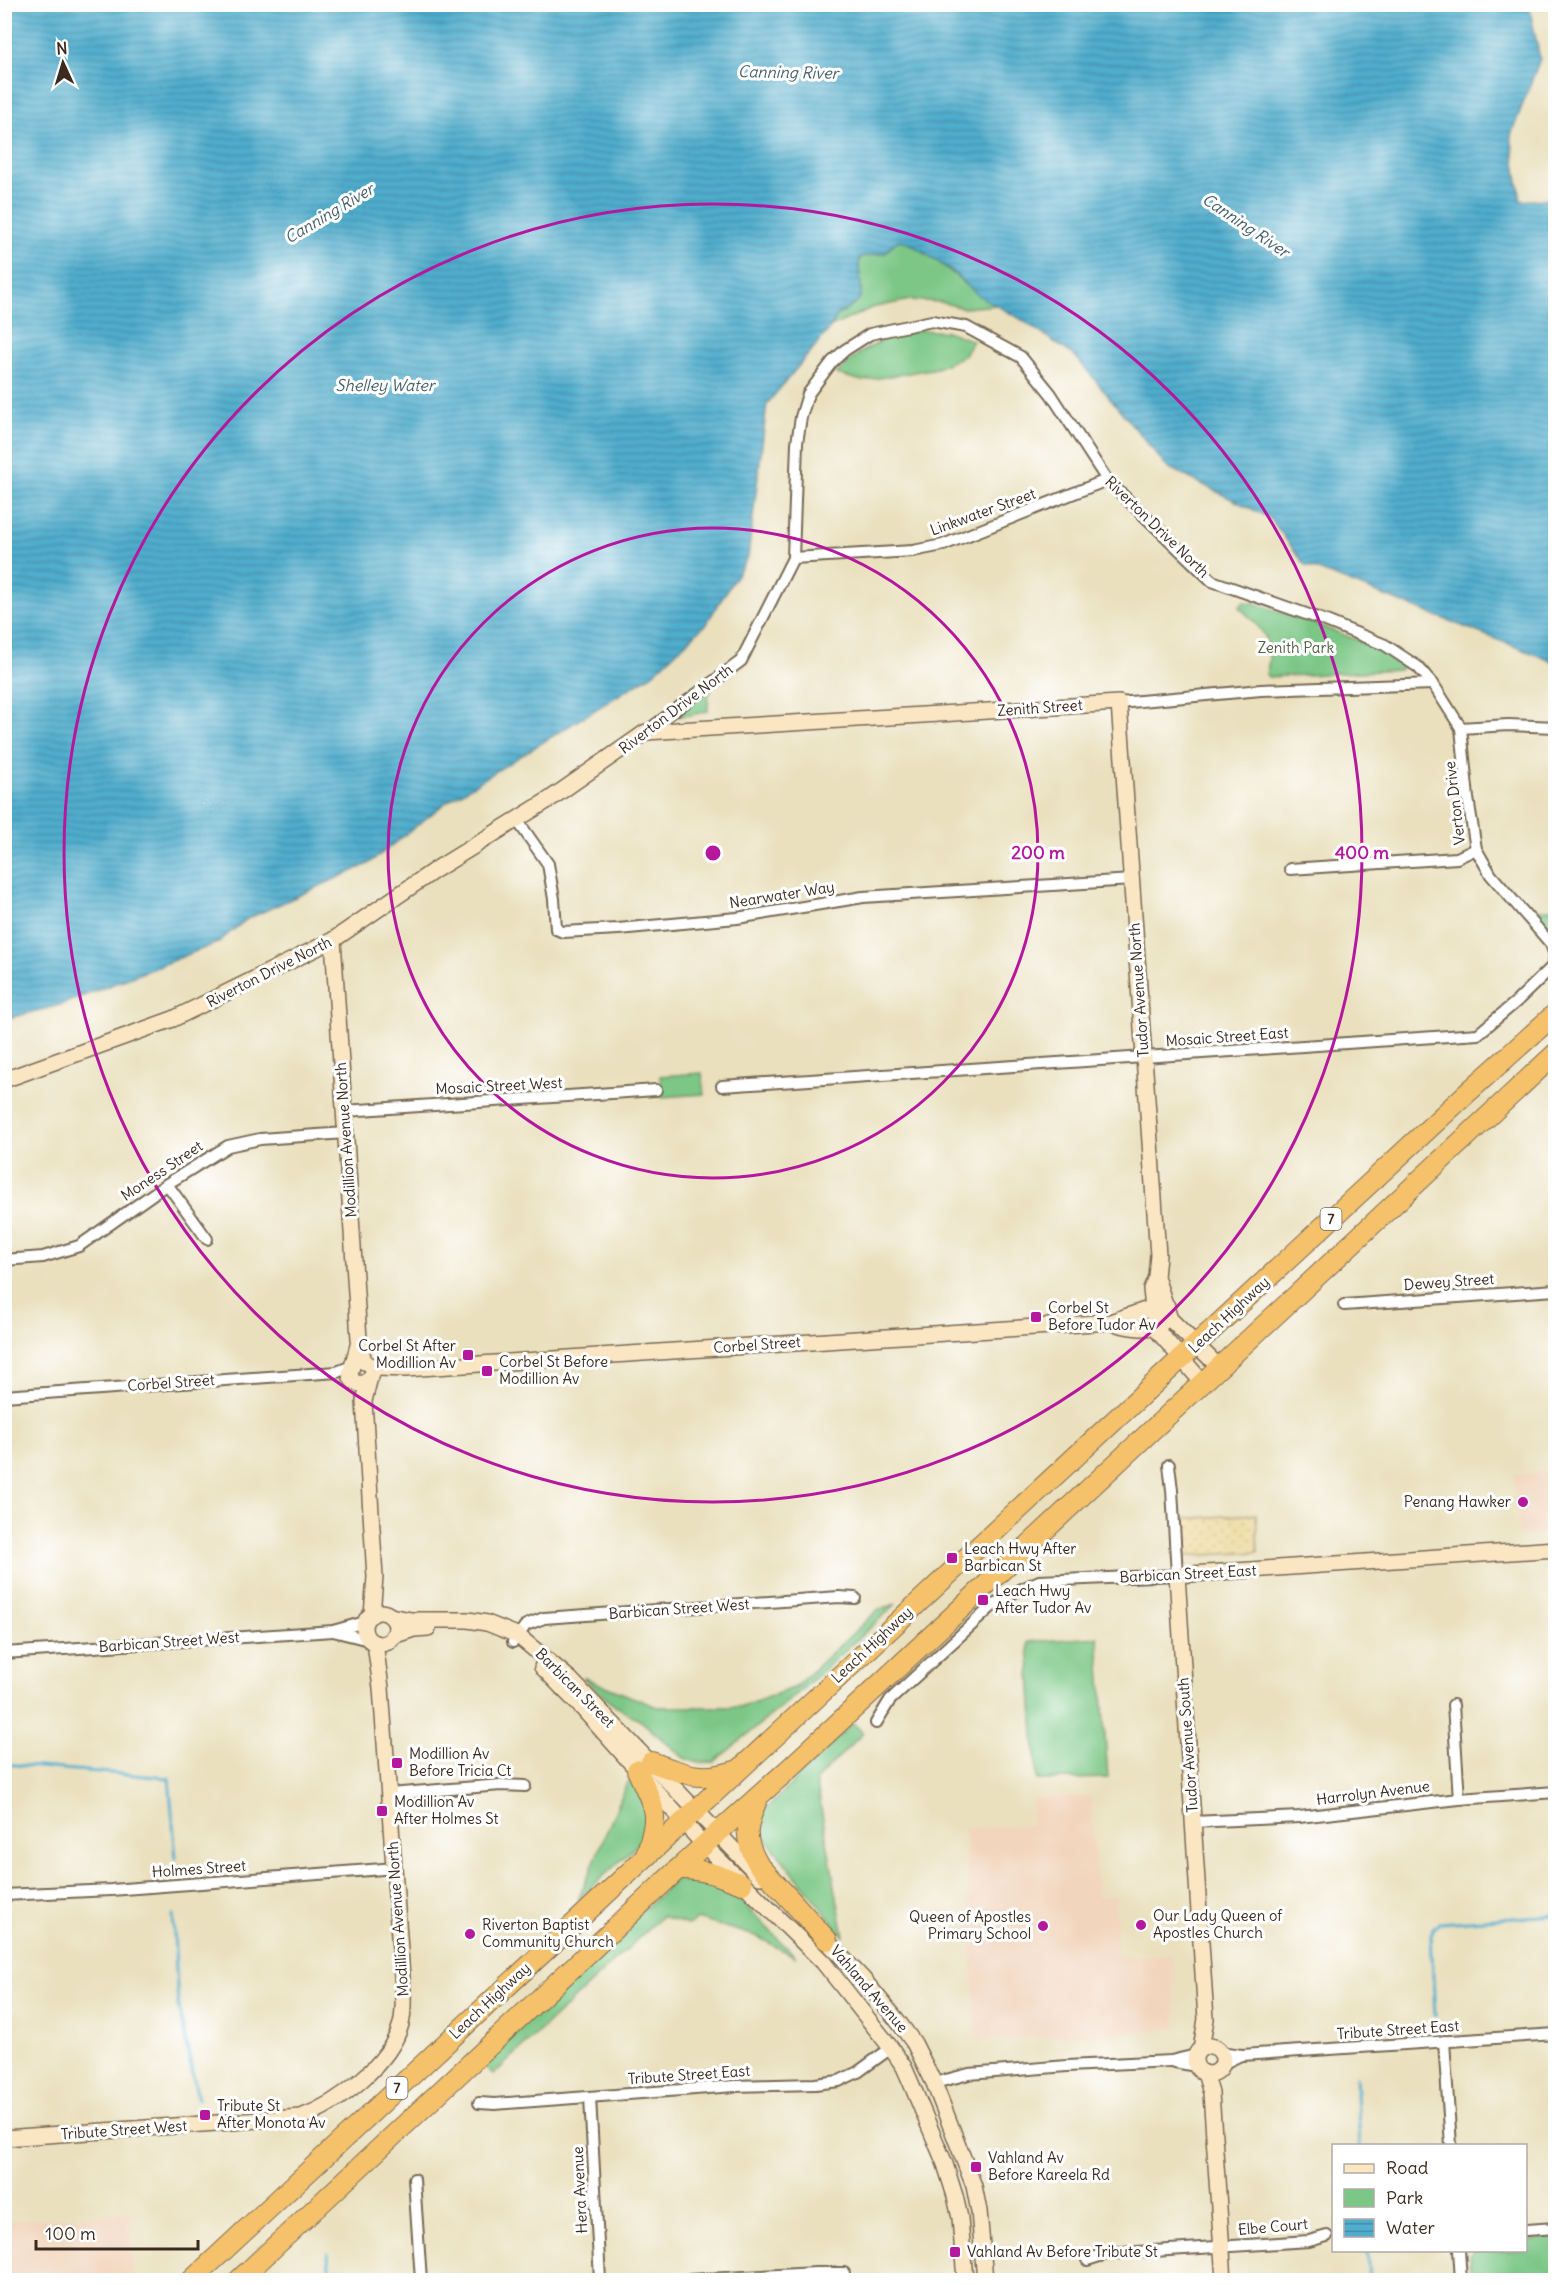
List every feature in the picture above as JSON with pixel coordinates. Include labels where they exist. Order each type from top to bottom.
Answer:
[{"type":"highway","name":"Leach Highway","points":[[192,2280],[1472,1087],[1556,1013]]},
{"type":"highway","name":"Leach Highway","points":[[239,2280],[1555,1054]]},
{"type":"highway","points":[[646,1855],[654,1830],[655,1816],[644,1766],[704,1777],[715,1777],[737,1771]]},
{"type":"highway","points":[[759,1795],[747,1825],[747,1840],[751,1852],[758,1864],[826,1940]]},
{"type":"highway","points":[[678,1869],[695,1869],[742,1884]]},
{"type":"street","name":"Riverton Drive North","points":[[4,1080],[173,1019],[333,940],[435,870],[517,820],[646,732],[741,660],[793,558],[797,443],[808,394],[832,362],[845,350],[870,334],[880,331],[932,321],[952,324],[982,334],[1021,357],[1051,394],[1107,480],[1212,581],[1326,621],[1385,645],[1418,667],[1433,684],[1461,728]]},
{"type":"street","name":"Linkwater Street","points":[[793,558],[913,551],[943,545],[1107,480]]},
{"type":"street","name":"Zenith Street","points":[[646,732],[1119,703],[1261,690],[1433,684]]},
{"type":"street","name":"Tudor Avenue North","points":[[1119,703],[1157,1246],[1156,1277],[1163,1311],[1219,1367]]},
{"type":"street","points":[[1461,728],[1508,724],[1556,727]]},
{"type":"street","name":"Verton Drive","points":[[1461,728],[1476,849],[1491,875],[1551,944],[1555,955]]},
{"type":"street","name":"Nearwater Way","points":[[517,820],[548,864],[556,929],[563,932],[737,918],[864,897],[1132,880]]},
{"type":"street","points":[[1290,869],[1457,858],[1476,849]]},
{"type":"street","name":"Modillion Avenue North","points":[[333,940],[378,1617]]},
{"type":"street","name":"Mosaic Street East","points":[[722,1086],[1478,1034],[1516,1002],[1553,966],[1555,955]]},
{"type":"street","name":"Mosaic Street West","points":[[345,1111],[656,1090]]},
{"type":"street","name":"Moness Street","points":[[4,1260],[43,1257],[79,1246],[167,1184],[228,1146],[260,1140],[346,1133]]},
{"type":"street","points":[[167,1184],[207,1239]]},
{"type":"street","name":"Dewey Street","points":[[1344,1305],[1556,1290]]},
{"type":"street","points":[[1163,1311],[1155,1328],[1203,1383]]},
{"type":"street","name":"Corbel Street","points":[[4,1396],[1110,1322],[1163,1311]]},
{"type":"street","name":"Corbel Street","points":[[1110,1322],[1126,1327],[1155,1328]]},
{"type":"street","name":"Tudor Avenue South","points":[[1168,1465],[1172,1490],[1224,2280]]},
{"type":"street","name":"Barbican Street East","points":[[876,1723],[890,1700],[991,1607],[1013,1593],[1039,1581],[1177,1575],[1556,1549]]},
{"type":"street","name":"Barbican Street West","points":[[515,1639],[526,1625],[544,1618],[839,1597],[855,1598]]},
{"type":"street","points":[[378,1617],[396,1628],[381,1640],[364,1631],[378,1617]]},
{"type":"street","name":"Barbican Street West","points":[[4,1653],[333,1631],[378,1617]]},
{"type":"street","name":"Barbican Street","points":[[378,1617],[411,1620],[468,1620],[487,1623],[515,1639],[644,1766],[689,1816]]},
{"type":"street","name":"Barbican Street","points":[[381,1640],[414,1629],[456,1627],[478,1629],[515,1639]]},
{"type":"street","name":"Barbican Street West","points":[[333,1631],[381,1640]]},
{"type":"street","name":"Modillion Avenue North","points":[[381,1640],[381,1688],[396,1868],[404,2012],[394,2041]]},
{"type":"street","points":[[1453,1705],[1459,1798]]},
{"type":"street","points":[[389,1794],[501,1785],[525,1786]]},
{"type":"street","name":"Harrolyn Avenue","points":[[1193,1822],[1299,1817],[1459,1798],[1556,1792]]},
{"type":"street","name":"Vahland Avenue","points":[[689,1816],[711,1839],[826,1940],[863,1978],[914,2043],[934,2083],[974,2186],[979,2211],[985,2280]]},
{"type":"street","name":"Vahland Avenue","points":[[711,1839],[742,1884],[823,1962],[904,2067],[945,2164],[955,2196],[960,2218],[964,2280]]},
{"type":"street","name":"Holmes Street","points":[[4,1895],[111,1890],[396,1868]]},
{"type":"street","name":"Tribute Street East","points":[[934,2083],[960,2075],[1013,2070],[1209,2060],[1242,2055],[1556,2034]]},
{"type":"street","name":"Tribute Street West","points":[[4,2138],[301,2117],[330,2104],[361,2080],[384,2057],[394,2041]]},
{"type":"street","points":[[1444,2042],[1451,2144]]},
{"type":"street","name":"Tribute Street East","points":[[479,2103],[495,2104],[735,2086],[815,2084],[839,2081],[858,2072],[891,2048]]},
{"type":"street","name":"Hera Avenue","points":[[590,2097],[600,2280]]},
{"type":"street","points":[[414,2179],[421,2280]]},
{"type":"street","points":[[1527,2230],[1556,2228]]},
{"type":"street","name":"Elbe Court","points":[[1087,2260],[1106,2254],[1310,2241],[1327,2236]]},
{"type":"street","points":[[1459,2252],[1461,2280]]},
{"type":"street","points":[[689,2280],[844,2273]]},
{"type":"shaded area","points":[[1555,1471],[1555,1533],[1518,1535],[1514,1474]]},
{"type":"shaded area","name":"Queen of Apostles Primary School","points":[[1091,1796],[1097,1897],[1115,1896],[1118,1957],[1172,1955],[1176,2029],[977,2041],[964,1829],[1032,1825],[1031,1799]]},
{"type":"shaded area","points":[[129,2213],[133,2280],[5,2280],[5,2221]]},
{"type":"green space","points":[[900,240],[926,253],[972,290],[997,305],[964,308],[940,302],[910,300],[871,308],[831,327],[838,314],[844,312],[862,290],[859,274],[860,257],[885,253]]},
{"type":"green space","points":[[919,330],[950,332],[973,341],[963,356],[937,368],[862,381],[836,374],[858,354],[892,335]]},
{"type":"green space","name":"Zenith Park","points":[[1243,602],[1254,603],[1360,641],[1396,659],[1404,667],[1399,670],[1268,677],[1266,674],[1269,663],[1268,644],[1260,629],[1239,607]]},
{"type":"green space","points":[[716,680],[708,697],[708,711],[691,715],[661,717]]},
{"type":"green space","points":[[1556,908],[1555,934],[1535,910]]},
{"type":"green space","points":[[702,1073],[704,1094],[661,1097],[660,1076]]},
{"type":"green space","points":[[896,1604],[798,1693],[714,1762],[698,1763],[684,1758],[641,1721],[615,1706],[582,1677],[657,1707],[742,1707],[795,1687],[878,1610]]},
{"type":"green space","points":[[1098,1637],[1108,1778],[1037,1780],[1028,1642]]},
{"type":"green space","points":[[853,1723],[863,1733],[816,1780],[844,1937],[763,1835],[759,1825],[762,1813]]},
{"type":"green space","points":[[632,1779],[642,1796],[647,1812],[646,1828],[642,1837],[636,1846],[578,1900],[627,1783]]},
{"type":"green space","points":[[681,1875],[709,1881],[731,1891],[796,1957],[756,1936],[697,1919],[688,1925],[662,1916],[493,2075],[480,2062]]},
{"type":"green space","points":[[1555,2238],[1555,2280],[1472,2280],[1470,2255],[1474,2252],[1527,2252],[1527,2240]]},
{"type":"sand","points":[[1256,1514],[1258,1552],[1186,1556],[1183,1551],[1181,1519]]},
{"type":"water","name":"Shelley Water","points":[[4,5],[1529,5],[1540,59],[1511,135],[1521,201],[1545,199],[1555,205],[1555,662],[1305,565],[1270,518],[1167,467],[1076,357],[1019,318],[979,296],[949,269],[911,244],[900,240],[885,253],[860,257],[859,300],[838,314],[831,327],[767,404],[748,557],[706,624],[653,674],[448,801],[368,864],[247,919],[217,943],[60,1005],[5,1019]]},
{"type":"waterway","points":[[4,1764],[169,1778],[176,1858]]},
{"type":"waterway","points":[[173,1915],[178,2005],[198,2099]]},
{"type":"waterway","points":[[1435,2016],[1431,1936],[1433,1928],[1439,1923],[1556,1915]]},
{"type":"waterway","points":[[1356,2077],[1360,2144]]},
{"type":"waterway","points":[[1367,2252],[1369,2280]]},
{"type":"waterway","points":[[328,2254],[330,2280]]},
{"type":"place","name":"Corbel St Before Tudor Av","points":[[1036,1317]]},
{"type":"place","name":"Corbel St After Modillion Av","points":[[468,1355]]},
{"type":"place","name":"Corbel St Before Modillion Av","points":[[487,1371]]},
{"type":"place","name":"Penang Hawker","points":[[1523,1502]]},
{"type":"place","name":"Leach Hwy After Barbican St","points":[[952,1558]]},
{"type":"place","name":"Leach Hwy After Tudor Av","points":[[983,1600]]},
{"type":"place","name":"Modillion Av Before Tricia Ct","points":[[397,1763]]},
{"type":"place","name":"Modillion Av After Holmes St","points":[[382,1811]]},
{"type":"place","name":"Our Lady Queen of Apostles Church","points":[[1141,1925]]},
{"type":"place","name":"Queen of Apostles Primary School","points":[[1043,1926]]},
{"type":"place","name":"Riverton Baptist Community Church","points":[[470,1934]]},
{"type":"place","name":"Tribute St After Monota Av","points":[[205,2115]]},
{"type":"place","name":"Vahland Av Before Kareela Rd","points":[[976,2167]]},
{"type":"place","name":"Vahland Av Before Tribute St","points":[[955,2252]]},
{"type":"water label","name":"Canning River","points":[[788,72]]},
{"type":"water label","name":"Canning River","points":[[329,213]]},
{"type":"water label","name":"Canning River","points":[[1246,225]]}]
